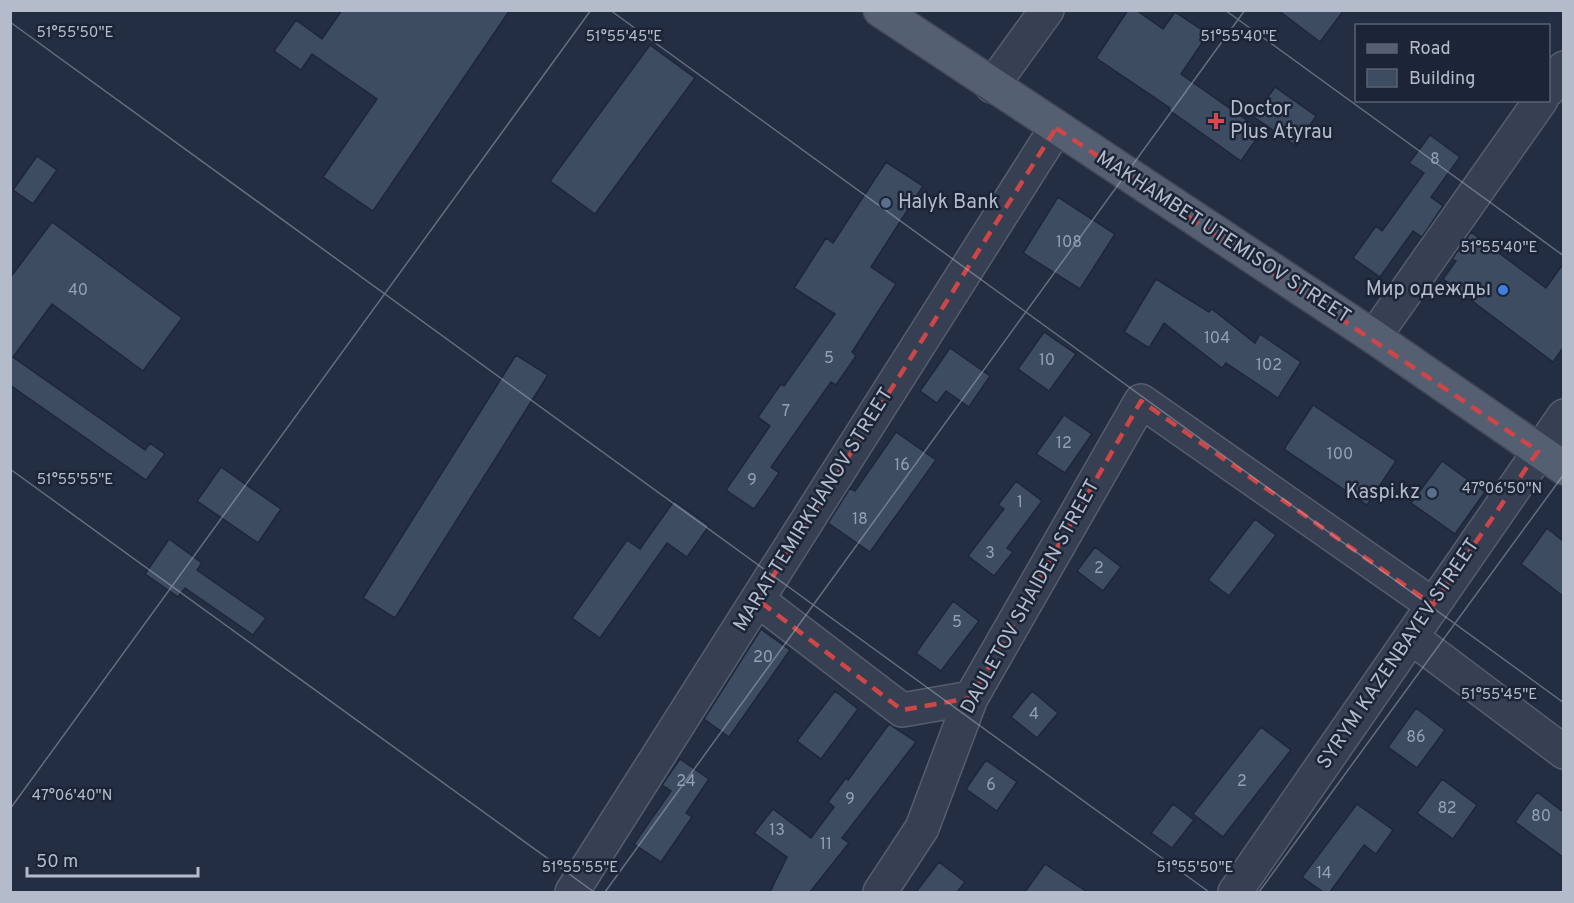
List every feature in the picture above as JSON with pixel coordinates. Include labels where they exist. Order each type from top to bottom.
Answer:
[{"type":"main road","name":"MAKHAMBET UTEMISOV STREET","points":[[880,10],[1374,337],[1551,460]]},
{"type":"street","points":[[992,86],[1047,10]]},
{"type":"street","points":[[1550,87],[1563,68]]},
{"type":"street","points":[[1374,337],[1540,102]]},
{"type":"street","name":"MARAT TEMIRKHANOV STREET","points":[[572,892],[1056,128]]},
{"type":"street","name":"DAULETOV SHAIDEN STREET","points":[[880,892],[922,828],[971,698],[1142,401],[1433,605]]},
{"type":"street","name":"SYRYM KAZENBAYEV STREET","points":[[1235,892],[1433,605],[1551,460],[1563,416]]},
{"type":"street","points":[[758,600],[902,710],[971,698]]},
{"type":"street","points":[[1411,636],[1563,752]]},
{"type":"highlighted area","points":[[1056,128],[1538,451],[1433,605],[1141,401],[971,698],[902,710],[758,600]]},
{"type":"building","points":[[342,10],[510,10],[373,211],[323,177],[377,99],[312,54],[301,70],[274,51],[296,20],[322,39]]},
{"type":"building","points":[[1128,10],[1136,10],[1163,29],[1175,12],[1208,34],[1181,74],[1262,131],[1241,161],[1169,110],[1170,108],[1096,58]]},
{"type":"building","points":[[1278,10],[1344,10],[1320,42]]},
{"type":"building","points":[[650,45],[695,78],[595,214],[550,181]]},
{"type":"building","points":[[1275,87],[1316,116],[1296,146],[1254,117]]},
{"type":"building","points":[[1430,135],[1460,157],[1431,197],[1443,206],[1422,237],[1413,231],[1380,277],[1353,258],[1376,226],[1382,231],[1424,173],[1409,163]]},
{"type":"building","points":[[37,156],[57,170],[33,204],[13,190]]},
{"type":"building","points":[[886,162],[923,186],[871,267],[896,284],[852,352],[856,356],[836,385],[831,382],[771,467],[779,473],[754,509],[726,490],[770,426],[758,417],[781,384],[784,386],[835,314],[794,288],[826,238],[833,243]]},
{"type":"building","points":[[1058,197],[1115,234],[1080,289],[1023,253]]},
{"type":"building","points":[[52,222],[182,318],[143,371],[52,304],[13,357],[145,450],[150,443],[165,454],[146,480],[10,385],[10,278]]},
{"type":"building","name":"Мир одежды","points":[[1471,232],[1546,288],[1563,264],[1563,348],[1553,362],[1443,279],[1456,261],[1452,259]]},
{"type":"building","points":[[1156,279],[1209,312],[1212,309],[1255,343],[1260,334],[1301,362],[1278,398],[1226,363],[1222,368],[1164,323],[1149,348],[1124,332]]},
{"type":"building","points":[[1044,332],[1076,354],[1049,391],[1018,369]]},
{"type":"building","points":[[950,348],[990,376],[969,407],[946,391],[937,403],[920,391]]},
{"type":"building","points":[[516,355],[548,375],[395,618],[363,598]]},
{"type":"building","points":[[1313,405],[1396,461],[1367,505],[1284,449]]},
{"type":"building","points":[[1064,415],[1092,434],[1065,473],[1036,454]]},
{"type":"building","points":[[896,432],[936,460],[870,552],[828,523],[850,488],[855,491]]},
{"type":"building","points":[[1442,461],[1485,492],[1455,534],[1411,503]]},
{"type":"building","points":[[221,467],[281,509],[258,543],[197,501]]},
{"type":"building","points":[[1016,481],[1042,501],[1007,548],[1013,552],[994,576],[968,556],[1004,509],[998,505]]},
{"type":"building","points":[[674,501],[709,526],[687,557],[667,543],[600,638],[572,618],[627,540],[640,549]]},
{"type":"building","points":[[1255,519],[1276,535],[1229,596],[1208,580]]},
{"type":"building","points":[[1547,528],[1563,541],[1563,596],[1521,564]]},
{"type":"building","points":[[169,539],[202,563],[197,570],[266,618],[253,635],[185,588],[178,597],[145,574]]},
{"type":"building","points":[[1095,547],[1121,567],[1103,591],[1077,571]]},
{"type":"building","points":[[953,601],[979,621],[941,671],[916,653]]},
{"type":"building","points":[[761,629],[790,650],[729,737],[704,719]]},
{"type":"building","points":[[835,691],[858,709],[821,759],[797,741]]},
{"type":"building","points":[[1032,691],[1058,713],[1037,738],[1011,717]]},
{"type":"building","points":[[1416,708],[1445,730],[1417,768],[1388,747]]},
{"type":"building","points":[[889,724],[916,742],[842,838],[849,843],[810,892],[770,892],[787,857],[754,833],[773,809],[811,838],[834,807],[828,802],[846,778],[848,780]]},
{"type":"building","points":[[1261,727],[1291,750],[1223,837],[1193,814]]},
{"type":"building","points":[[680,759],[709,779],[686,813],[692,817],[661,862],[634,844],[671,791],[662,785]]},
{"type":"building","points":[[986,760],[1017,782],[997,811],[966,789]]},
{"type":"building","points":[[1442,779],[1477,805],[1453,839],[1417,813]]},
{"type":"building","points":[[1537,792],[1563,812],[1563,857],[1515,822]]},
{"type":"building","points":[[1173,804],[1194,820],[1172,848],[1151,833]]},
{"type":"building","points":[[1357,804],[1393,830],[1376,854],[1364,845],[1330,892],[1323,892],[1302,877]]},
{"type":"building","points":[[939,862],[965,882],[957,892],[916,892]]},
{"type":"building","points":[[1045,864],[1087,892],[1025,892]]},
{"type":"place","name":"Doctor Plus Atyrau","points":[[1216,121]]},
{"type":"place","name":"Halyk Bank","points":[[886,203]]},
{"type":"place","name":"Мир одежды","points":[[1503,290]]},
{"type":"place","name":"Kaspi.kz","points":[[1432,493]]}]
